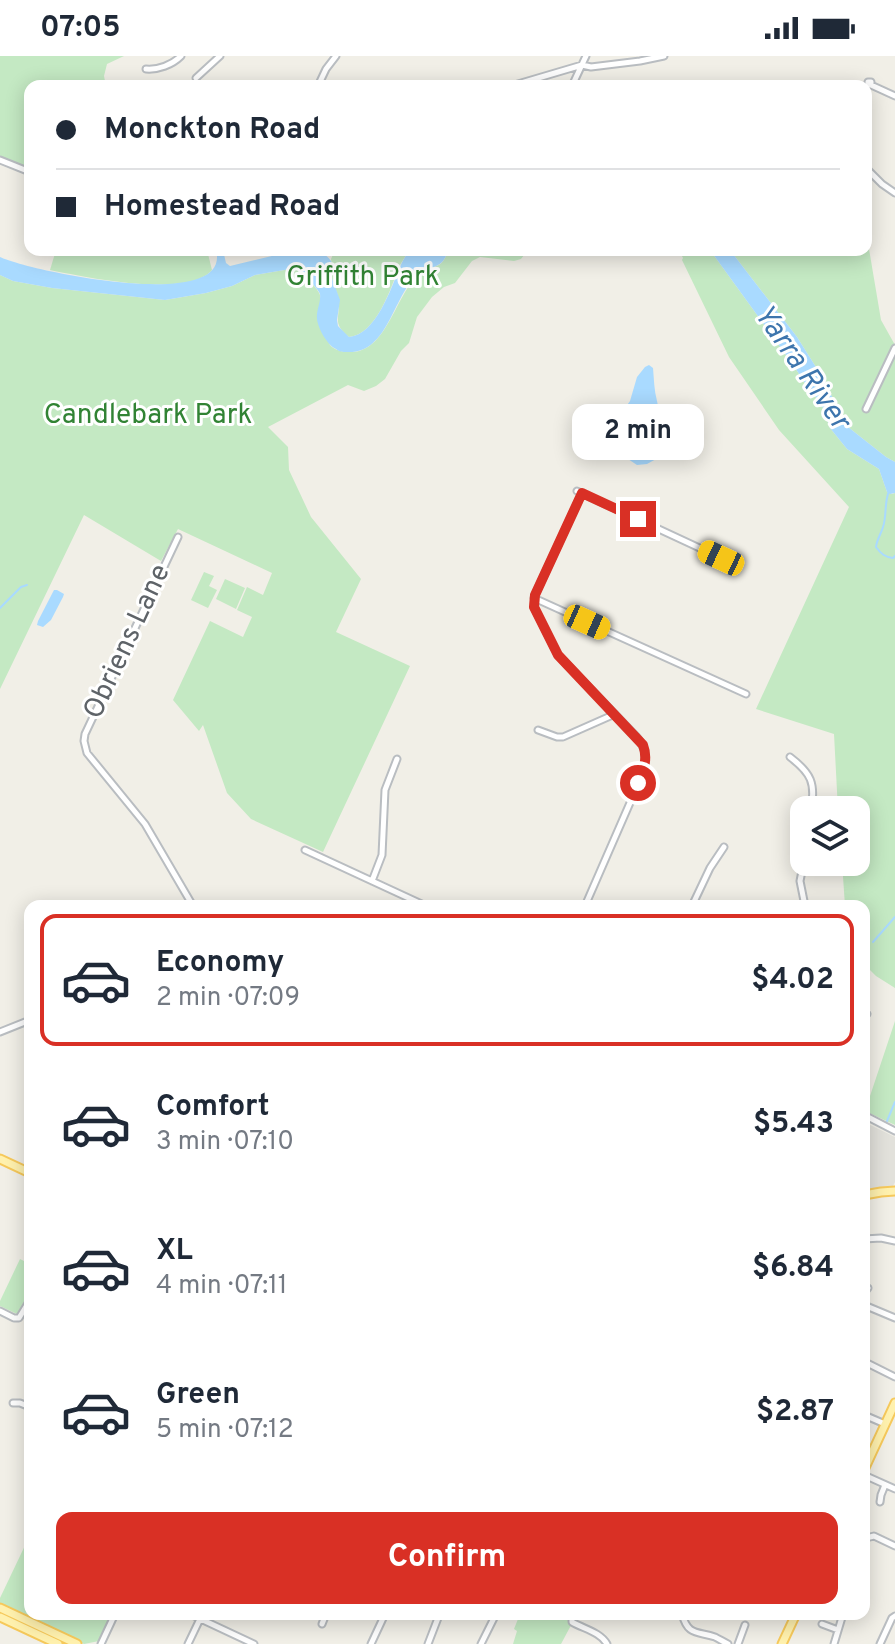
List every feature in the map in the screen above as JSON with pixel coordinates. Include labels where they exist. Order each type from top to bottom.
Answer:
[{"type":"main road","points":[[2,1160],[24,1169]]},
{"type":"main road","points":[[870,1194],[895,1191]]},
{"type":"main road","points":[[870,1457],[895,1395]]},
{"type":"main road","points":[[870,1449],[895,1403]]},
{"type":"main road","points":[[0,1608],[24,1619]]},
{"type":"main road","points":[[0,1617],[58,1644]]},
{"type":"main road","points":[[26,1620],[77,1644]]},
{"type":"main road","points":[[780,1644],[791,1620]]},
{"type":"street","points":[[146,69],[172,63],[181,56]]},
{"type":"street","points":[[196,78],[220,56]]},
{"type":"street","points":[[321,80],[336,56]]},
{"type":"street","points":[[575,80],[586,56]]},
{"type":"street","points":[[531,80],[582,65],[629,63],[664,56]]},
{"type":"street","points":[[872,85],[895,96]]},
{"type":"street","points":[[0,160],[24,170]]},
{"type":"street","points":[[872,174],[895,193]]},
{"type":"street","points":[[866,409],[895,348]]},
{"type":"street","points":[[588,900],[645,765],[645,754],[643,745],[553,648],[534,607],[534,598],[579,492],[721,558]]},
{"type":"street","name":"Obriens Lane","points":[[178,537],[103,693],[84,741],[89,756],[145,824],[189,900]]},
{"type":"street","points":[[534,598],[746,694]]},
{"type":"street","points":[[538,730],[563,737],[615,714]]},
{"type":"street","points":[[790,757],[806,770],[812,784],[812,796]]},
{"type":"street","points":[[372,881],[382,855],[385,790],[397,759]]},
{"type":"street","points":[[695,900],[724,847]]},
{"type":"street","points":[[305,850],[413,900]]},
{"type":"street","points":[[801,876],[804,900]]},
{"type":"street","points":[[0,1032],[24,1022]]},
{"type":"street","points":[[870,1118],[895,1131]]},
{"type":"street","points":[[870,1239],[895,1241]]},
{"type":"street","points":[[870,1308],[895,1318]]},
{"type":"street","points":[[0,1311],[14,1318],[24,1313]]},
{"type":"street","points":[[870,1364],[895,1377]]},
{"type":"street","points":[[13,1403],[24,1405]]},
{"type":"street","points":[[870,1418],[883,1424]]},
{"type":"street","points":[[870,1476],[895,1489]]},
{"type":"street","points":[[880,1502],[885,1485]]},
{"type":"street","points":[[870,1537],[895,1546]]},
{"type":"street","points":[[880,1644],[895,1616]]},
{"type":"street","points":[[101,1644],[112,1620]]},
{"type":"street","points":[[188,1644],[200,1620]]},
{"type":"street","points":[[202,1620],[254,1644]]},
{"type":"street","points":[[322,1624],[324,1620]]},
{"type":"street","points":[[374,1643],[383,1620]]},
{"type":"street","points":[[428,1644],[437,1620]]},
{"type":"street","points":[[481,1644],[493,1620]]},
{"type":"street","points":[[572,1620],[597,1634],[607,1644]]},
{"type":"street","points":[[683,1620],[691,1631],[728,1644]]},
{"type":"street","points":[[834,1644],[841,1620]]},
{"type":"street","points":[[822,1624],[838,1630]]},
{"type":"street","points":[[738,1644],[745,1625]]},
{"type":"shaded area","points":[[870,1125],[895,1137],[893,1186],[870,1189]]},
{"type":"green space","points":[[0,56],[124,56],[107,64],[105,80],[24,80],[24,168],[0,158]]},
{"type":"green space","points":[[54,256],[208,256],[212,270],[200,279],[159,285],[110,281],[50,270]]},
{"type":"green space","name":"Griffith Park","points":[[332,256],[405,256],[375,320],[359,334],[349,337],[338,322],[339,299],[331,275]]},
{"type":"green space","name":"Candlebark Park","points":[[523,256],[514,261],[480,257],[472,261],[455,283],[432,297],[417,317],[409,343],[385,379],[376,386],[364,391],[348,385],[268,427],[288,447],[289,470],[311,517],[361,579],[336,632],[410,666],[323,852],[251,819],[227,793],[203,725],[199,731],[173,700],[210,621],[243,637],[252,617],[237,610],[247,587],[263,595],[272,573],[178,529],[161,561],[84,515],[0,689],[0,275],[13,281],[52,288],[165,300],[232,286],[255,275],[296,268],[320,295],[318,318],[330,345],[350,352],[373,344],[409,285],[422,272],[439,265],[445,257]]},
{"type":"green space","points":[[682,256],[714,256],[821,403],[830,428],[847,449],[879,469],[887,492],[895,493],[895,988],[870,970],[870,900],[845,900],[843,876],[870,876],[870,796],[837,796],[834,734],[756,709],[849,507],[779,430],[729,357]]},
{"type":"green space","points":[[735,256],[870,256],[881,320],[895,345],[895,462],[848,427],[797,337]]},
{"type":"green space","points":[[204,572],[214,576],[209,586],[217,590],[208,608],[191,600]]},
{"type":"green space","points":[[225,579],[245,588],[236,609],[216,599]]},
{"type":"green space","points":[[895,1021],[895,1125],[870,1113],[870,1096]]},
{"type":"green space","points":[[20,1259],[24,1261],[24,1304],[20,1313],[0,1306]]},
{"type":"green space","points":[[24,1548],[24,1615],[0,1604]]},
{"type":"green space","points":[[34,1620],[108,1620],[99,1641],[84,1644]]},
{"type":"green space","points":[[518,1620],[574,1620],[561,1644],[513,1644],[517,1631],[514,1629]]},
{"type":"water","points":[[215,256],[224,256],[230,266],[272,256],[326,256],[333,265],[330,273],[340,300],[338,326],[349,337],[359,334],[375,320],[406,256],[446,256],[443,262],[422,271],[408,285],[381,335],[372,344],[347,352],[333,347],[324,336],[317,319],[320,294],[296,268],[255,275],[206,293],[165,300],[13,281],[0,275],[0,257],[48,271],[125,283],[163,284],[194,280],[213,269]]},
{"type":"water","name":"Yarra River","points":[[714,256],[735,256],[797,337],[848,427],[895,462],[895,493],[887,492],[879,469],[847,449],[830,428],[821,403]]},
{"type":"water","points":[[649,365],[653,368],[663,443],[658,458],[637,465],[613,449],[609,439],[630,401],[637,377]]},
{"type":"water","points":[[54,590],[64,594],[63,597],[51,620],[43,627],[37,625],[38,621]]},
{"type":"waterway","points":[[889,491],[876,547],[885,556],[895,556]]},
{"type":"waterway","points":[[0,608],[27,585]]},
{"type":"waterway","points":[[873,942],[895,917]]},
{"type":"waterway","points":[[887,1121],[895,1102]]},
{"type":"route","points":[[638,519],[582,493],[535,595],[534,607],[558,655],[643,745],[645,765],[638,783]]}]
